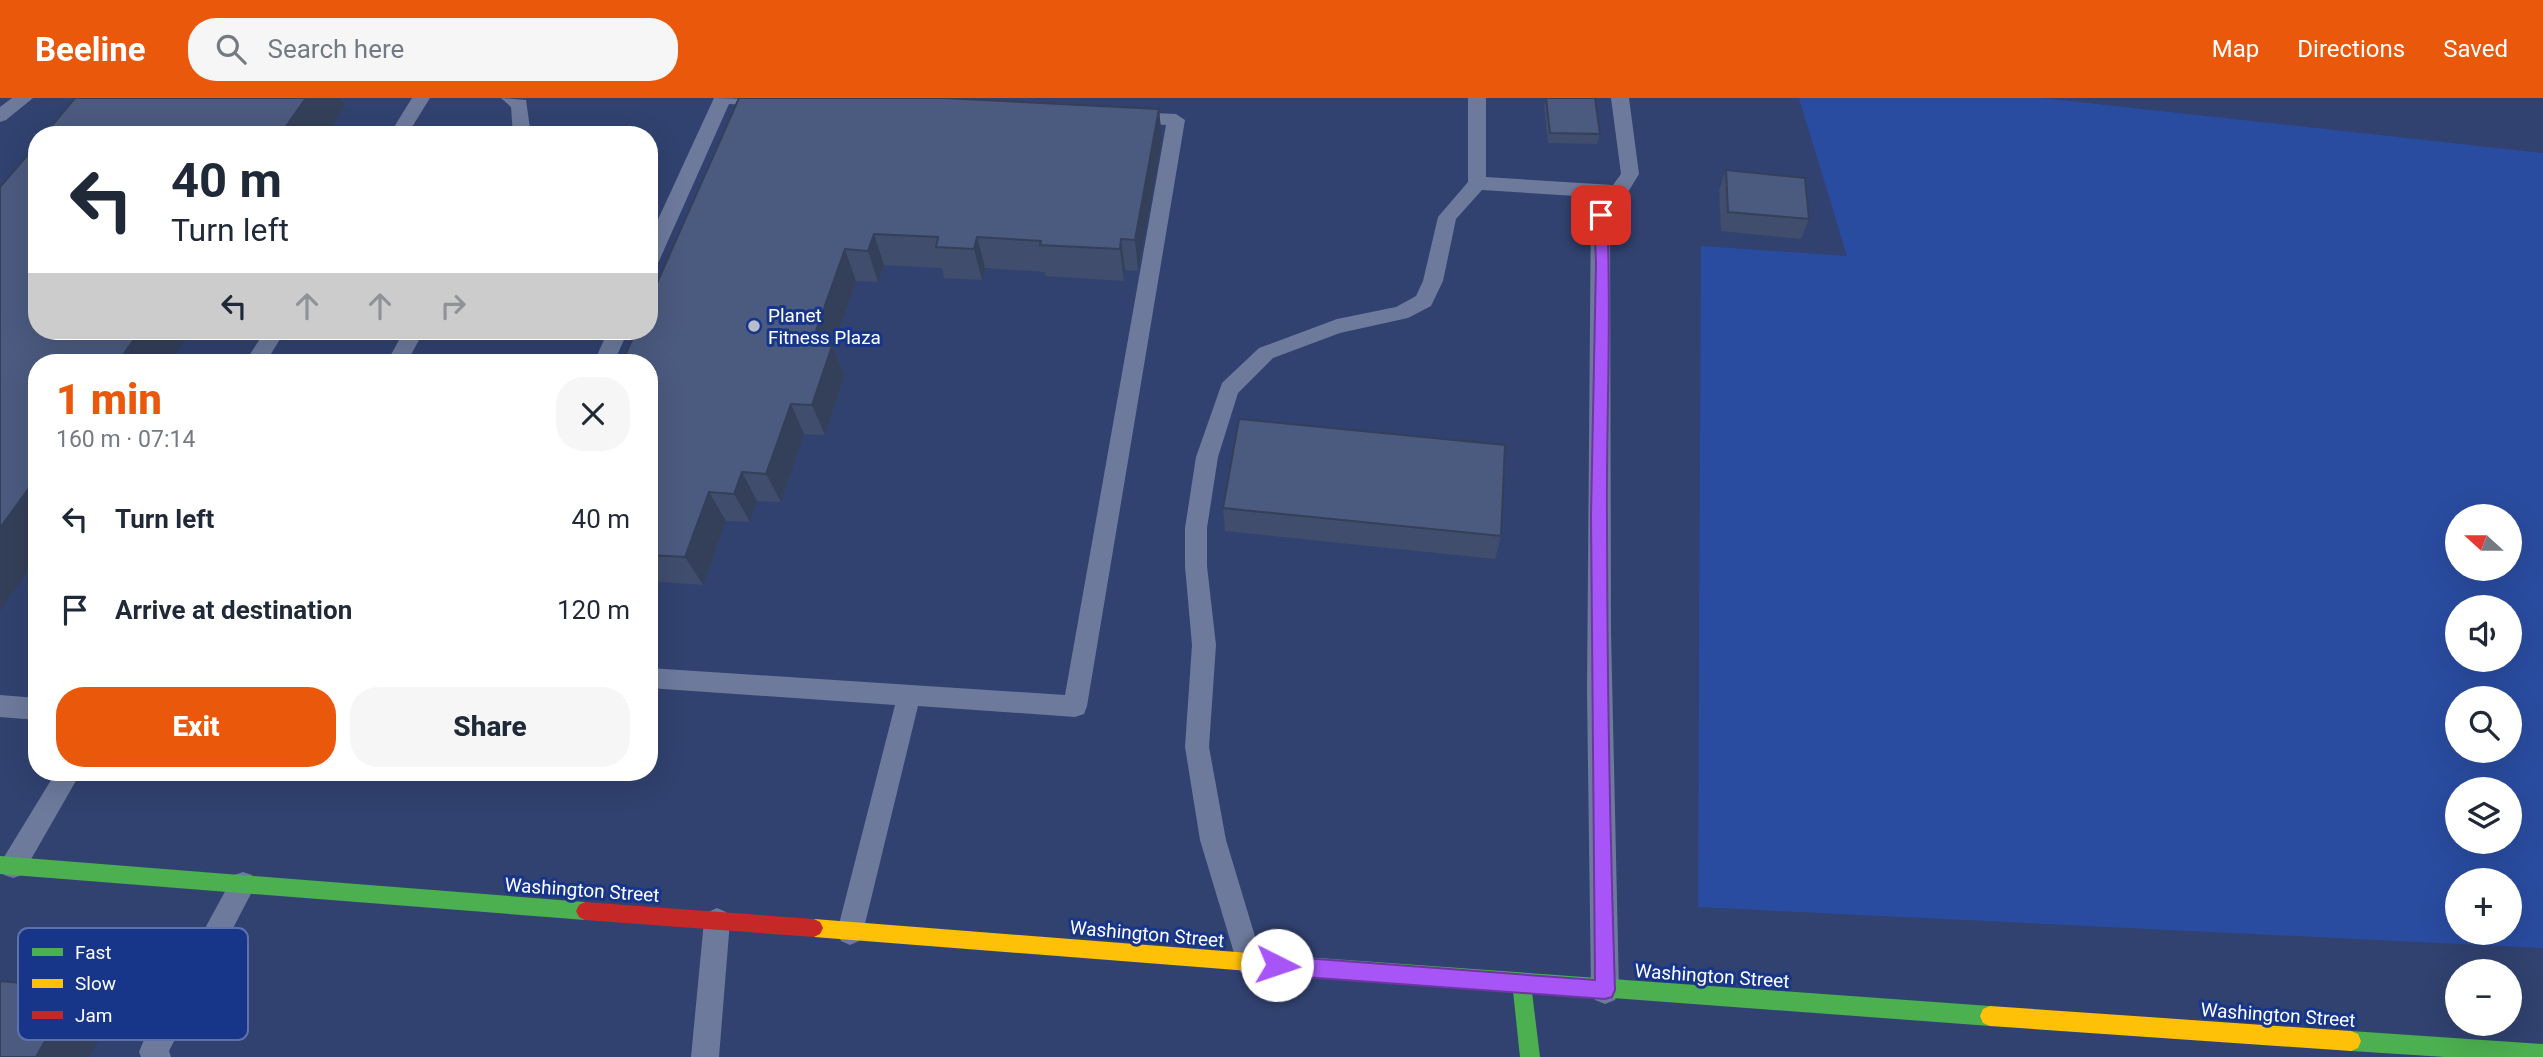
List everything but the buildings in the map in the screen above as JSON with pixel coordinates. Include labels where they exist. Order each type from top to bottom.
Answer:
[{"type":"main road","name":"Washington Street","points":[[6,865],[1522,984],[2543,1054]]},
{"type":"main road","points":[[1522,984],[1530,1057]]},
{"type":"lane","points":[[0,116],[24,98]]},
{"type":"lane","points":[[404,126],[421,98]]},
{"type":"lane","points":[[510,98],[520,104],[521,126]]},
{"type":"lane","points":[[658,241],[723,98],[791,102]]},
{"type":"lane","points":[[1250,963],[1213,840],[1197,747],[1204,645],[1196,566],[1196,528],[1207,457],[1229,389],[1266,352],[1338,326],[1401,313],[1424,301],[1433,281],[1447,217],[1478,183],[1477,98]]},
{"type":"lane","points":[[1478,183],[1618,192],[1630,174],[1620,98]]},
{"type":"lane","points":[[658,679],[1075,706],[1176,120],[1107,117]]},
{"type":"lane","points":[[1600,191],[1603,263],[1599,515],[1605,990]]},
{"type":"lane","points":[[850,932],[909,695]]},
{"type":"lane","points":[[0,706],[28,708]]},
{"type":"lane","points":[[6,865],[63,781]]},
{"type":"lane","points":[[219,928],[243,884]]},
{"type":"lane","points":[[705,1057],[717,921]]},
{"type":"lane","points":[[157,1057],[153,1052],[159,1040]]},
{"type":"shaded area","points":[[1799,98],[2042,98],[2543,153],[2543,948],[2481,945],[2522,945],[2522,868],[2445,868],[2445,943],[1698,907],[1701,246],[1847,256]]},
{"type":"traffic: fast","points":[[0,865],[585,911]]},
{"type":"traffic: fast","points":[[1262,963],[1990,1016]]},
{"type":"traffic: fast","points":[[1522,984],[1530,1057]]},
{"type":"traffic: fast","points":[[2351,1041],[2543,1054]]},
{"type":"traffic: slow","points":[[814,928],[1262,963]]},
{"type":"traffic: slow","points":[[1990,1016],[2351,1041]]},
{"type":"traffic: jam","points":[[585,911],[814,928]]},
{"type":"place","name":"Planet Fitness Plaza","points":[[754,326]]},
{"type":"route","points":[[1277,965],[1605,990],[1599,515],[1603,263],[1601,215]]}]
